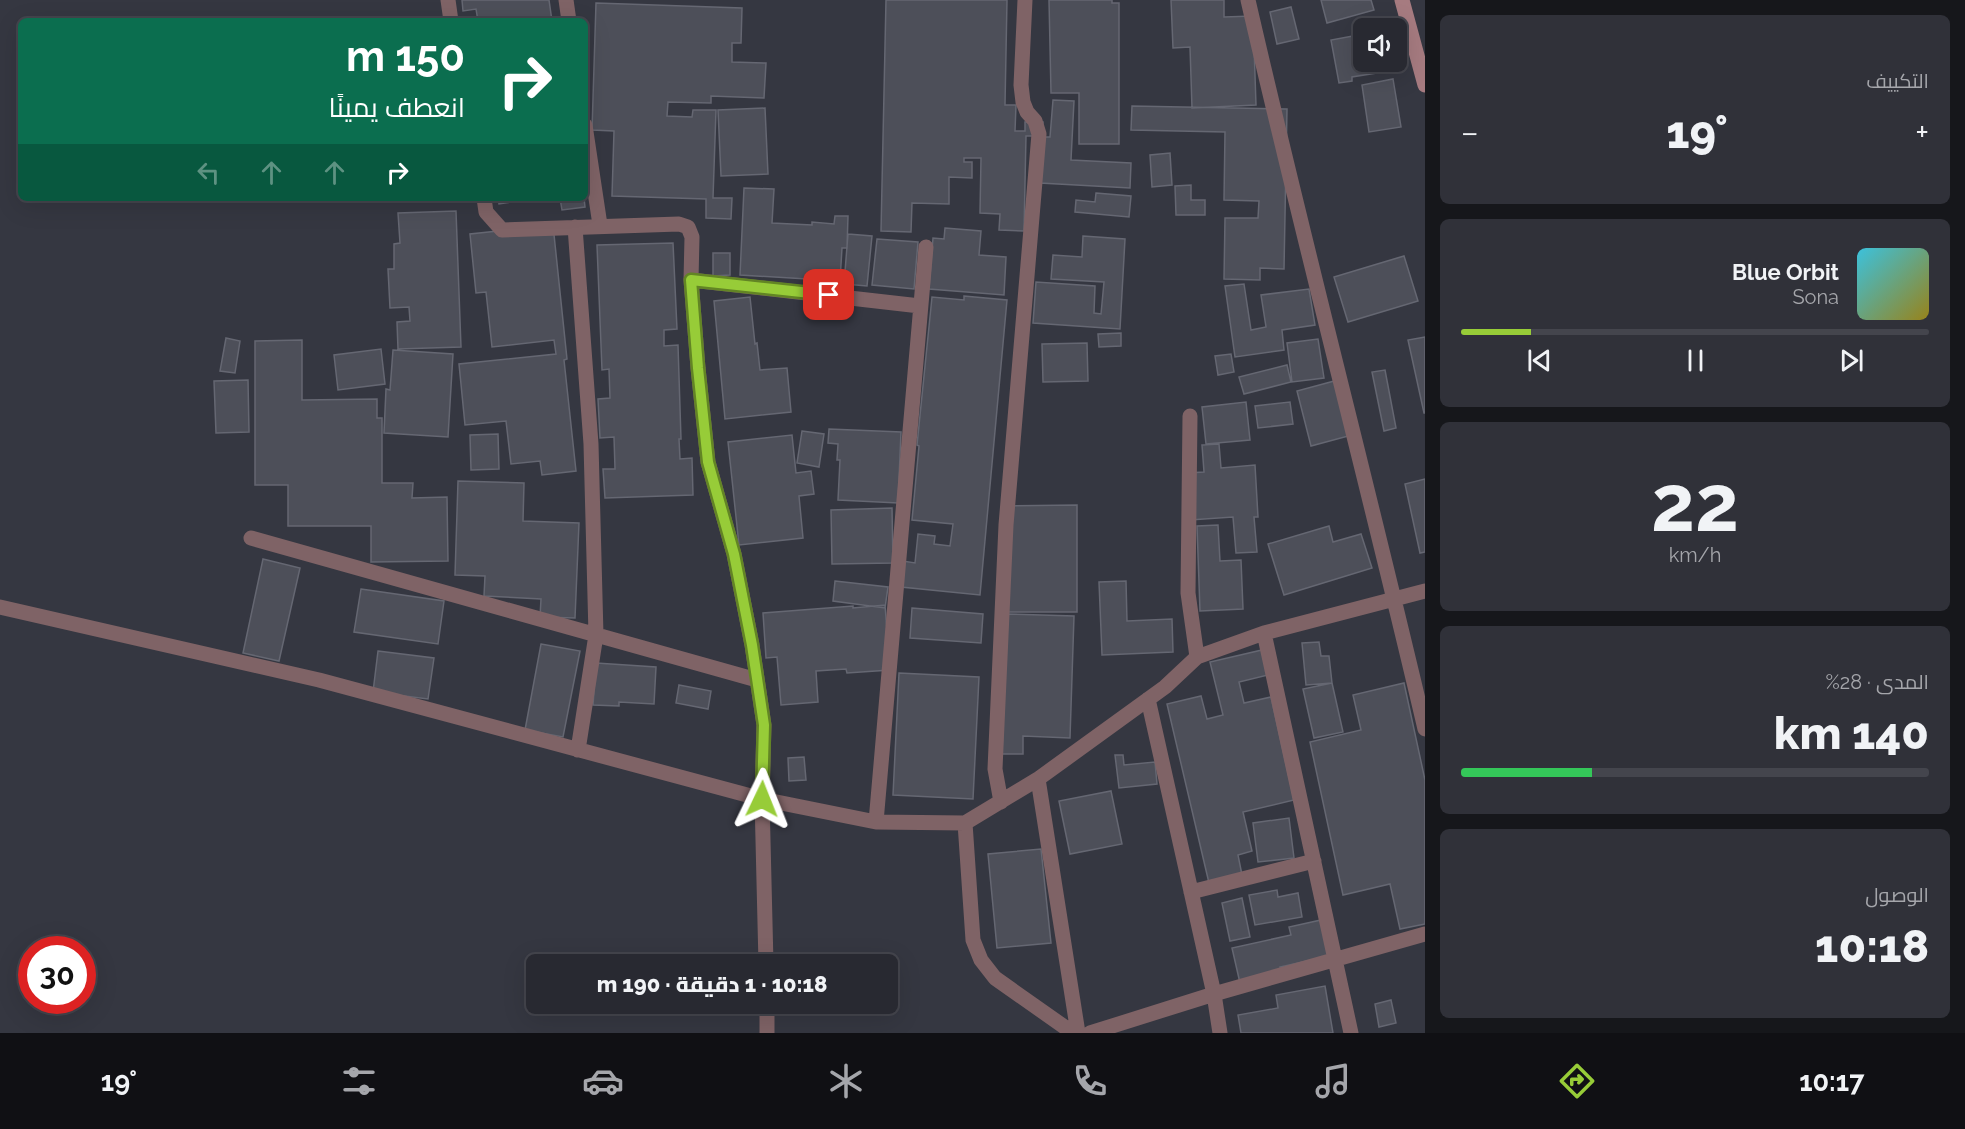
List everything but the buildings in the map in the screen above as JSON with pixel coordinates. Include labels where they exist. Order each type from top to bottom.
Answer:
[{"type":"main road","points":[[1402,0],[1425,85]]},
{"type":"street","points":[[448,0],[451,18]]},
{"type":"street","points":[[566,0],[569,18]]},
{"type":"street","points":[[1001,802],[995,769],[1006,525],[1039,134],[1035,121],[1027,112],[1023,102],[1021,85],[1025,0]]},
{"type":"street","points":[[1248,0],[1283,154],[1395,598],[1425,729]]},
{"type":"street","points":[[588,145],[600,225]]},
{"type":"street","points":[[484,201],[486,212],[502,230],[679,224],[688,227],[692,237],[691,280],[708,462],[734,554],[764,725],[762,799],[766,954]]},
{"type":"street","points":[[575,227],[591,444],[596,635],[578,750]]},
{"type":"street","points":[[876,822],[926,247]]},
{"type":"street","points":[[691,280],[920,306]]},
{"type":"street","points":[[1190,416],[1188,593],[1197,657]]},
{"type":"street","points":[[251,538],[757,680]]},
{"type":"street","points":[[0,607],[319,680],[762,799],[876,822],[965,823],[1038,779],[1166,687],[1197,657],[1264,633],[1425,591]]},
{"type":"street","points":[[1264,633],[1351,1033]]},
{"type":"street","points":[[1148,699],[1214,994],[1220,1033]]},
{"type":"street","points":[[1038,779],[1078,1033]]},
{"type":"street","points":[[965,823],[973,940],[981,960],[995,978],[1073,1033]]},
{"type":"street","points":[[1191,892],[1314,861]]},
{"type":"street","points":[[1090,1033],[1214,994],[1425,933]]},
{"type":"street","points":[[767,1014],[767,1033]]},
{"type":"route","points":[[762,799],[764,725],[752,645],[734,554],[708,462],[691,280],[829,295]]}]
